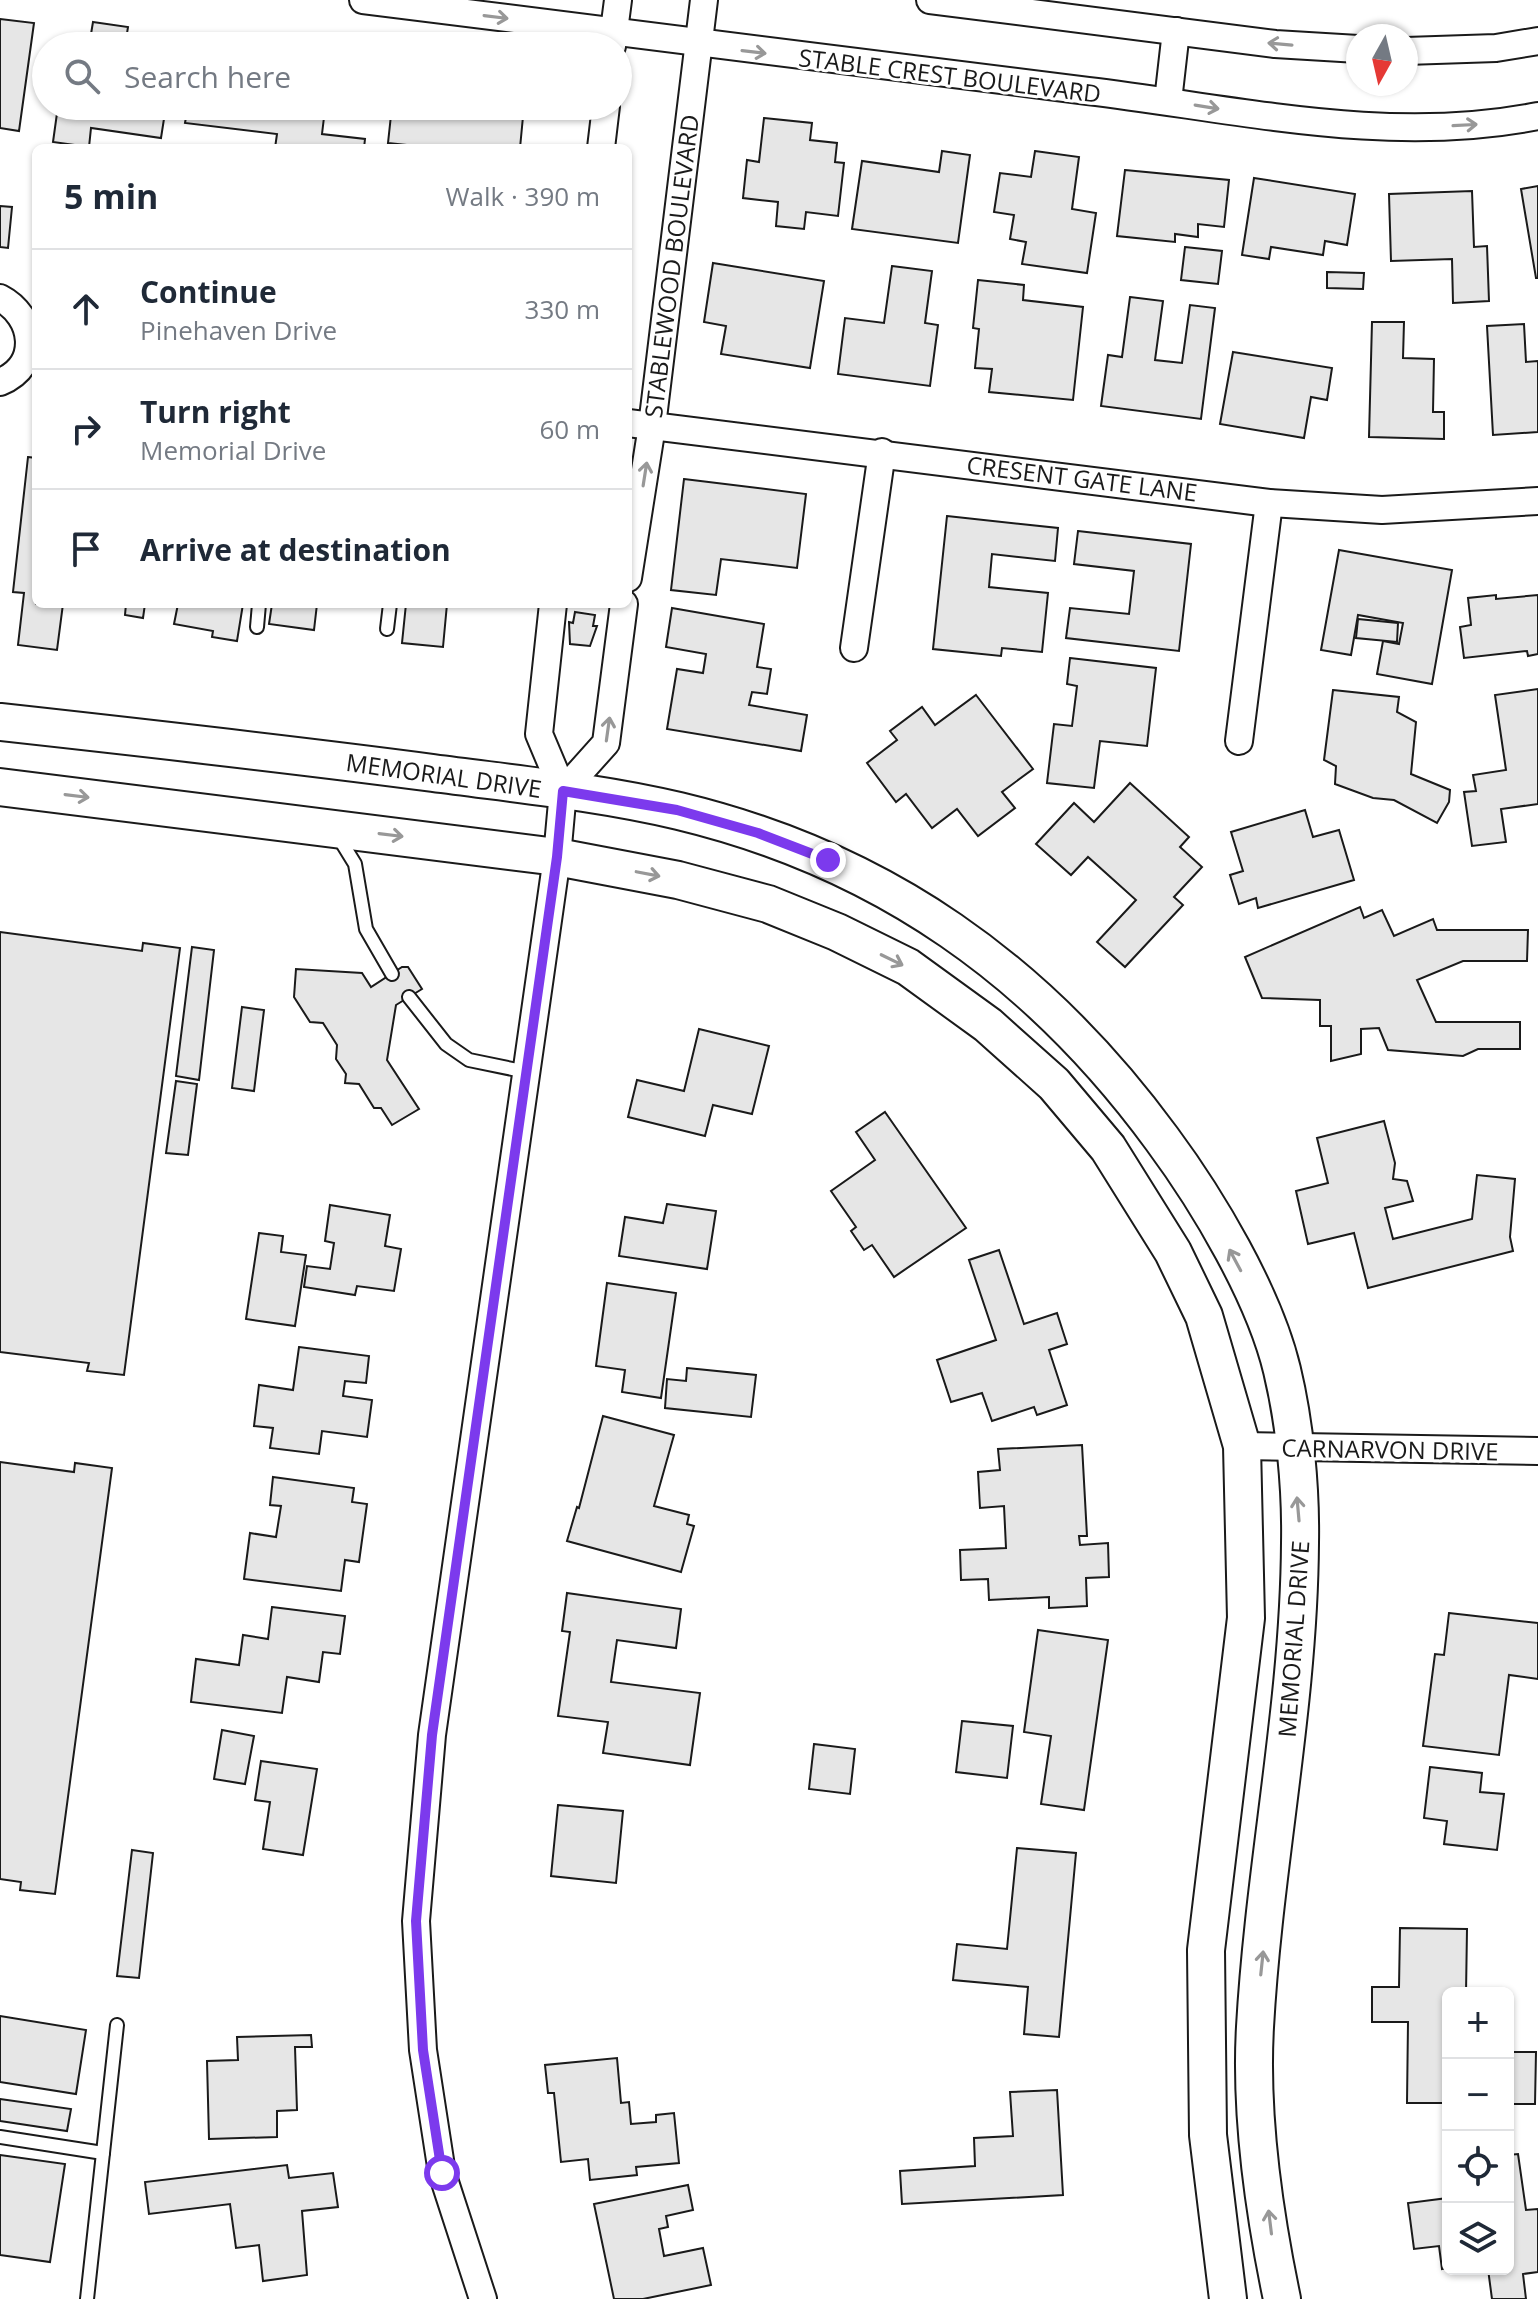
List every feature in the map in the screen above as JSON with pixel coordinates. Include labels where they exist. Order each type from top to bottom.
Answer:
[{"type":"main road","name":"MEMORIAL DRIVE","points":[[0,722],[178,739],[563,791],[677,810],[758,833],[828,860],[914,903],[982,950],[1059,1015],[1122,1084],[1195,1183],[1259,1307],[1282,1369],[1293,1448],[1301,1535],[1298,1625],[1254,2031],[1258,2131],[1282,2299]]},
{"type":"main road","points":[[0,735],[93,732]]},
{"type":"main road","name":"MEMORIAL DRIVE","points":[[0,787],[557,857],[678,880],[768,904],[837,932],[908,967],[988,1025],[1054,1084],[1108,1148],[1173,1252],[1204,1316],[1242,1446],[1246,1618],[1206,1950],[1208,2135],[1220,2262],[1228,2299]]},
{"type":"main road","points":[[1208,2135],[1258,2131]]},
{"type":"street","name":"STABLE CREST BOULEVARD","points":[[363,0],[568,32]]},
{"type":"street","points":[[614,32],[618,0]]},
{"type":"street","name":"STABLEWOOD BOULEVARD","points":[[632,529],[640,425],[704,0]]},
{"type":"street","points":[[930,0],[1275,44],[1346,48]]},
{"type":"street","points":[[1168,101],[1176,31]]},
{"type":"street","name":"STABLE CREST BOULEVARD","points":[[632,40],[698,45],[1168,101],[1284,120],[1399,128],[1506,122],[1538,116]]},
{"type":"street","points":[[1418,51],[1496,48],[1538,41]]},
{"type":"street","points":[[601,144],[604,120]]},
{"type":"street","points":[[0,298],[14,305],[24,317],[32,344]]},
{"type":"street","points":[[0,382],[16,372],[32,348]]},
{"type":"street","name":"CRESENT GATE LANE","points":[[640,425],[882,452],[1269,503],[1382,510],[1538,501]]},
{"type":"street","points":[[854,648],[882,452]]},
{"type":"street","points":[[1239,741],[1269,503]]},
{"type":"street","points":[[483,2299],[442,2173],[423,2050],[416,1921],[432,1735],[557,857],[563,791],[539,734],[553,608]]},
{"type":"street","points":[[563,791],[606,743],[623,608]]},
{"type":"street","name":"CARNARVON DRIVE","points":[[1242,1446],[1538,1451]]},
{"type":"lane","points":[[257,627],[259,608]]},
{"type":"lane","points":[[387,629],[390,608]]},
{"type":"lane","points":[[333,828],[355,864],[366,929],[392,974]]},
{"type":"lane","points":[[409,997],[446,1044],[469,1060],[527,1072]]},
{"type":"lane","points":[[87,2299],[117,2025]]},
{"type":"lane","points":[[0,2137],[103,2153]]},
{"type":"building","points":[[0,19],[34,23],[19,131],[0,128]]},
{"type":"building","points":[[93,22],[128,27],[127,32],[91,32]]},
{"type":"building","points":[[764,118],[812,123],[810,140],[837,143],[835,162],[844,163],[838,216],[806,212],[804,229],[776,226],[778,202],[743,198],[747,160],[759,162]]},
{"type":"building","points":[[56,120],[164,120],[161,138],[91,128],[89,144],[53,142]]},
{"type":"building","points":[[186,120],[324,120],[322,134],[365,139],[364,144],[276,144],[277,134],[185,123]]},
{"type":"building","points":[[390,120],[523,120],[520,144],[388,143]]},
{"type":"building","points":[[942,151],[970,155],[958,243],[852,229],[862,161],[939,172]]},
{"type":"building","points":[[1035,151],[1079,157],[1072,209],[1096,213],[1087,273],[1022,264],[1026,242],[1010,239],[1014,215],[994,212],[1000,173],[1031,177]]},
{"type":"building","points":[[1125,170],[1229,180],[1224,227],[1198,224],[1198,237],[1175,234],[1175,242],[1117,236]]},
{"type":"building","points":[[1254,178],[1355,194],[1347,245],[1325,241],[1323,255],[1271,247],[1269,259],[1242,255]]},
{"type":"building","points":[[1538,186],[1538,278],[1536,278],[1521,189]]},
{"type":"building","points":[[1472,191],[1474,247],[1487,246],[1489,301],[1453,303],[1452,259],[1391,261],[1389,194]]},
{"type":"building","points":[[0,206],[12,207],[8,248],[0,247]]},
{"type":"building","points":[[1185,247],[1222,251],[1218,284],[1181,280]]},
{"type":"building","points":[[713,263],[824,281],[810,368],[721,354],[726,326],[704,322]]},
{"type":"building","points":[[892,266],[932,271],[925,323],[938,325],[930,386],[838,374],[845,318],[884,323]]},
{"type":"building","points":[[1327,272],[1364,273],[1363,289],[1327,288]]},
{"type":"building","points":[[978,280],[1024,285],[1023,300],[1083,307],[1073,400],[989,392],[992,369],[975,368],[979,329],[973,328]]},
{"type":"building","points":[[1130,297],[1163,301],[1155,360],[1182,363],[1190,305],[1215,308],[1201,419],[1101,406],[1108,355],[1122,357]]},
{"type":"building","points":[[1372,322],[1404,322],[1403,358],[1434,359],[1433,412],[1444,412],[1444,439],[1369,437]]},
{"type":"building","points":[[1524,324],[1526,362],[1538,361],[1538,432],[1493,435],[1487,326]]},
{"type":"building","points":[[1233,352],[1332,368],[1327,400],[1311,397],[1304,438],[1220,424]]},
{"type":"building","points":[[28,457],[32,458],[32,608],[62,608],[57,650],[18,645],[24,593],[13,592]]},
{"type":"building","points":[[684,479],[806,494],[797,568],[721,559],[716,595],[671,590]]},
{"type":"building","points":[[947,516],[1058,528],[1055,561],[992,554],[989,587],[1048,593],[1042,652],[1002,648],[1001,656],[933,649]]},
{"type":"building","points":[[1078,531],[1191,544],[1179,651],[1066,638],[1070,608],[1129,614],[1134,571],[1074,564]]},
{"type":"building","points":[[1339,550],[1452,570],[1432,684],[1377,674],[1383,641],[1399,644],[1403,623],[1358,615],[1351,655],[1321,650]]},
{"type":"building","points":[[1496,595],[1496,599],[1538,595],[1538,654],[1528,656],[1527,651],[1464,658],[1460,627],[1471,625],[1468,598]]},
{"type":"building","points":[[126,608],[144,608],[143,618],[125,615]]},
{"type":"building","points":[[177,608],[242,608],[237,641],[212,637],[213,631],[174,624]]},
{"type":"building","points":[[271,608],[317,608],[314,630],[269,624]]},
{"type":"building","points":[[406,608],[447,608],[443,647],[402,643]]},
{"type":"building","points":[[672,608],[764,624],[757,667],[771,669],[767,694],[752,692],[749,705],[807,715],[801,751],[667,729],[677,669],[703,673],[706,654],[666,647]]},
{"type":"building","points":[[575,612],[595,615],[593,626],[597,626],[590,646],[570,644],[569,622],[573,623]]},
{"type":"building","points":[[1358,619],[1398,623],[1397,642],[1356,638]]},
{"type":"building","points":[[1070,658],[1156,668],[1147,746],[1100,741],[1094,788],[1047,783],[1054,724],[1072,726],[1077,686],[1067,684]]},
{"type":"building","points":[[1538,689],[1538,804],[1501,809],[1506,842],[1472,846],[1464,792],[1476,791],[1473,775],[1506,770],[1495,695]]},
{"type":"building","points":[[1333,690],[1399,697],[1397,712],[1416,722],[1411,774],[1450,790],[1449,802],[1437,823],[1394,800],[1373,798],[1335,784],[1336,766],[1324,760]]},
{"type":"building","points":[[976,695],[1033,769],[1002,792],[1015,808],[978,836],[957,809],[932,828],[906,794],[896,802],[867,763],[897,740],[890,731],[922,707],[935,725]]},
{"type":"building","points":[[1130,783],[1189,837],[1180,847],[1202,867],[1174,897],[1183,905],[1125,967],[1097,942],[1136,900],[1088,857],[1071,875],[1036,844],[1074,803],[1094,822]]},
{"type":"building","points":[[1305,810],[1313,837],[1339,830],[1354,880],[1258,908],[1256,898],[1239,904],[1230,875],[1243,871],[1231,832]]},
{"type":"building","points":[[1360,907],[1364,918],[1382,910],[1394,936],[1433,919],[1437,930],[1528,930],[1527,961],[1463,961],[1417,980],[1436,1022],[1520,1022],[1520,1049],[1478,1049],[1463,1056],[1388,1050],[1379,1028],[1361,1029],[1361,1054],[1331,1061],[1331,1026],[1320,1026],[1320,1000],[1262,998],[1245,957]]},
{"type":"building","points":[[0,932],[142,951],[143,943],[180,948],[124,1375],[87,1371],[89,1363],[0,1352]]},
{"type":"building","points":[[192,947],[214,950],[199,1080],[176,1076]]},
{"type":"building","points":[[402,967],[408,967],[422,989],[396,1005],[387,1060],[419,1109],[392,1125],[381,1108],[374,1108],[359,1084],[345,1083],[346,1074],[336,1059],[337,1045],[323,1023],[310,1022],[294,997],[296,969],[362,973],[371,987]]},
{"type":"building","points":[[242,1007],[264,1010],[254,1091],[232,1088]]},
{"type":"building","points":[[699,1029],[769,1046],[752,1114],[713,1105],[705,1136],[628,1117],[637,1080],[684,1091]]},
{"type":"building","points":[[176,1081],[197,1084],[188,1155],[166,1153]]},
{"type":"building","points":[[885,1112],[966,1228],[894,1277],[872,1245],[864,1250],[851,1231],[856,1227],[831,1191],[875,1160],[856,1132]]},
{"type":"building","points":[[1384,1121],[1395,1163],[1393,1179],[1407,1181],[1413,1201],[1385,1208],[1393,1239],[1472,1219],[1477,1175],[1515,1179],[1510,1237],[1513,1251],[1368,1288],[1354,1233],[1308,1244],[1296,1191],[1328,1183],[1317,1138]]},
{"type":"building","points":[[667,1204],[716,1211],[707,1269],[619,1256],[625,1217],[663,1223]]},
{"type":"building","points":[[330,1205],[390,1215],[385,1246],[401,1249],[394,1291],[357,1286],[355,1295],[304,1287],[307,1266],[330,1269],[334,1243],[325,1241]]},
{"type":"building","points":[[259,1233],[283,1236],[281,1252],[306,1255],[295,1326],[246,1319]]},
{"type":"building","points":[[999,1250],[1024,1324],[1057,1313],[1067,1344],[1049,1350],[1067,1405],[1037,1415],[1034,1407],[992,1421],[982,1393],[951,1402],[937,1360],[996,1340],[969,1260]]},
{"type":"building","points":[[607,1283],[676,1293],[661,1398],[622,1392],[625,1370],[596,1366]]},
{"type":"building","points":[[299,1347],[369,1356],[366,1383],[345,1381],[343,1396],[372,1400],[367,1437],[322,1431],[319,1454],[270,1448],[273,1428],[254,1426],[259,1385],[293,1390]]},
{"type":"building","points":[[687,1368],[756,1375],[751,1417],[665,1408],[667,1379],[686,1381]]},
{"type":"building","points":[[603,1416],[674,1435],[654,1506],[689,1515],[687,1524],[694,1526],[681,1572],[567,1541]]},
{"type":"building","points":[[1082,1445],[1087,1536],[1079,1536],[1080,1545],[1108,1543],[1109,1577],[1086,1578],[1087,1606],[1049,1608],[1049,1597],[989,1600],[988,1579],[961,1580],[960,1550],[1006,1548],[1004,1506],[980,1508],[978,1472],[1000,1470],[998,1449]]},
{"type":"building","points":[[0,1462],[74,1472],[75,1463],[112,1468],[55,1894],[20,1890],[21,1882],[0,1879]]},
{"type":"building","points":[[273,1477],[354,1488],[352,1502],[367,1504],[359,1562],[345,1560],[341,1591],[244,1579],[250,1533],[276,1537],[281,1506],[270,1505]]},
{"type":"building","points":[[567,1593],[681,1609],[676,1648],[617,1640],[611,1682],[700,1693],[690,1765],[603,1753],[608,1722],[558,1716],[570,1632],[562,1631]]},
{"type":"building","points":[[272,1607],[345,1616],[340,1654],[323,1652],[319,1682],[287,1677],[282,1713],[191,1702],[196,1659],[239,1665],[243,1635],[268,1639]]},
{"type":"building","points":[[1449,1613],[1538,1623],[1538,1679],[1509,1675],[1499,1755],[1423,1746],[1435,1654],[1444,1655]]},
{"type":"building","points":[[1038,1630],[1108,1640],[1084,1810],[1041,1804],[1051,1736],[1024,1732]]},
{"type":"building","points":[[962,1721],[1013,1726],[1007,1778],[956,1772]]},
{"type":"building","points":[[222,1730],[254,1736],[245,1784],[214,1779]]},
{"type":"building","points":[[814,1744],[855,1749],[850,1794],[809,1789]]},
{"type":"building","points":[[261,1761],[317,1769],[303,1855],[263,1849],[270,1802],[255,1800]]},
{"type":"building","points":[[1430,1767],[1482,1773],[1480,1792],[1504,1794],[1497,1850],[1444,1844],[1447,1821],[1424,1818]]},
{"type":"building","points":[[558,1805],[623,1811],[616,1883],[551,1876]]},
{"type":"building","points":[[1017,1848],[1076,1853],[1059,2037],[1024,2034],[1028,1987],[953,1980],[957,1944],[1007,1949]]},
{"type":"building","points":[[132,1850],[153,1853],[139,1978],[117,1976]]},
{"type":"building","points":[[1400,1928],[1467,1929],[1466,1987],[1442,1987],[1442,2103],[1407,2103],[1408,2022],[1372,2022],[1372,1987],[1399,1987]]},
{"type":"building","points":[[0,2016],[86,2030],[76,2094],[0,2082]]},
{"type":"building","points":[[311,2035],[312,2047],[295,2047],[297,2110],[277,2111],[277,2137],[209,2139],[207,2061],[238,2060],[237,2037]]},
{"type":"building","points":[[1514,2052],[1536,2052],[1535,2104],[1514,2104]]},
{"type":"building","points":[[617,2058],[621,2103],[629,2102],[631,2124],[656,2122],[656,2115],[674,2113],[679,2163],[636,2167],[637,2175],[590,2180],[588,2159],[561,2162],[554,2093],[548,2093],[545,2065]]},
{"type":"building","points":[[1057,2090],[1063,2195],[902,2204],[900,2171],[975,2166],[974,2138],[1013,2136],[1010,2092]]},
{"type":"building","points":[[0,2099],[71,2109],[67,2131],[0,2121]]},
{"type":"building","points":[[1514,2154],[1518,2154],[1526,2210],[1538,2209],[1538,2272],[1523,2274],[1526,2299],[1492,2299],[1489,2275],[1514,2275]]},
{"type":"building","points":[[0,2155],[65,2164],[50,2262],[0,2255]]},
{"type":"building","points":[[287,2165],[289,2178],[333,2173],[338,2207],[302,2211],[307,2275],[263,2281],[259,2245],[236,2248],[230,2204],[149,2214],[145,2182]]},
{"type":"building","points":[[688,2185],[693,2210],[666,2216],[668,2227],[659,2229],[664,2256],[703,2248],[711,2285],[643,2299],[614,2299],[594,2204]]},
{"type":"building","points":[[1442,2199],[1442,2269],[1439,2246],[1414,2249],[1408,2203]]},
{"type":"route","points":[[442,2173],[423,2050],[416,1921],[432,1735],[557,857],[563,791],[677,810],[758,833],[828,860]]}]
